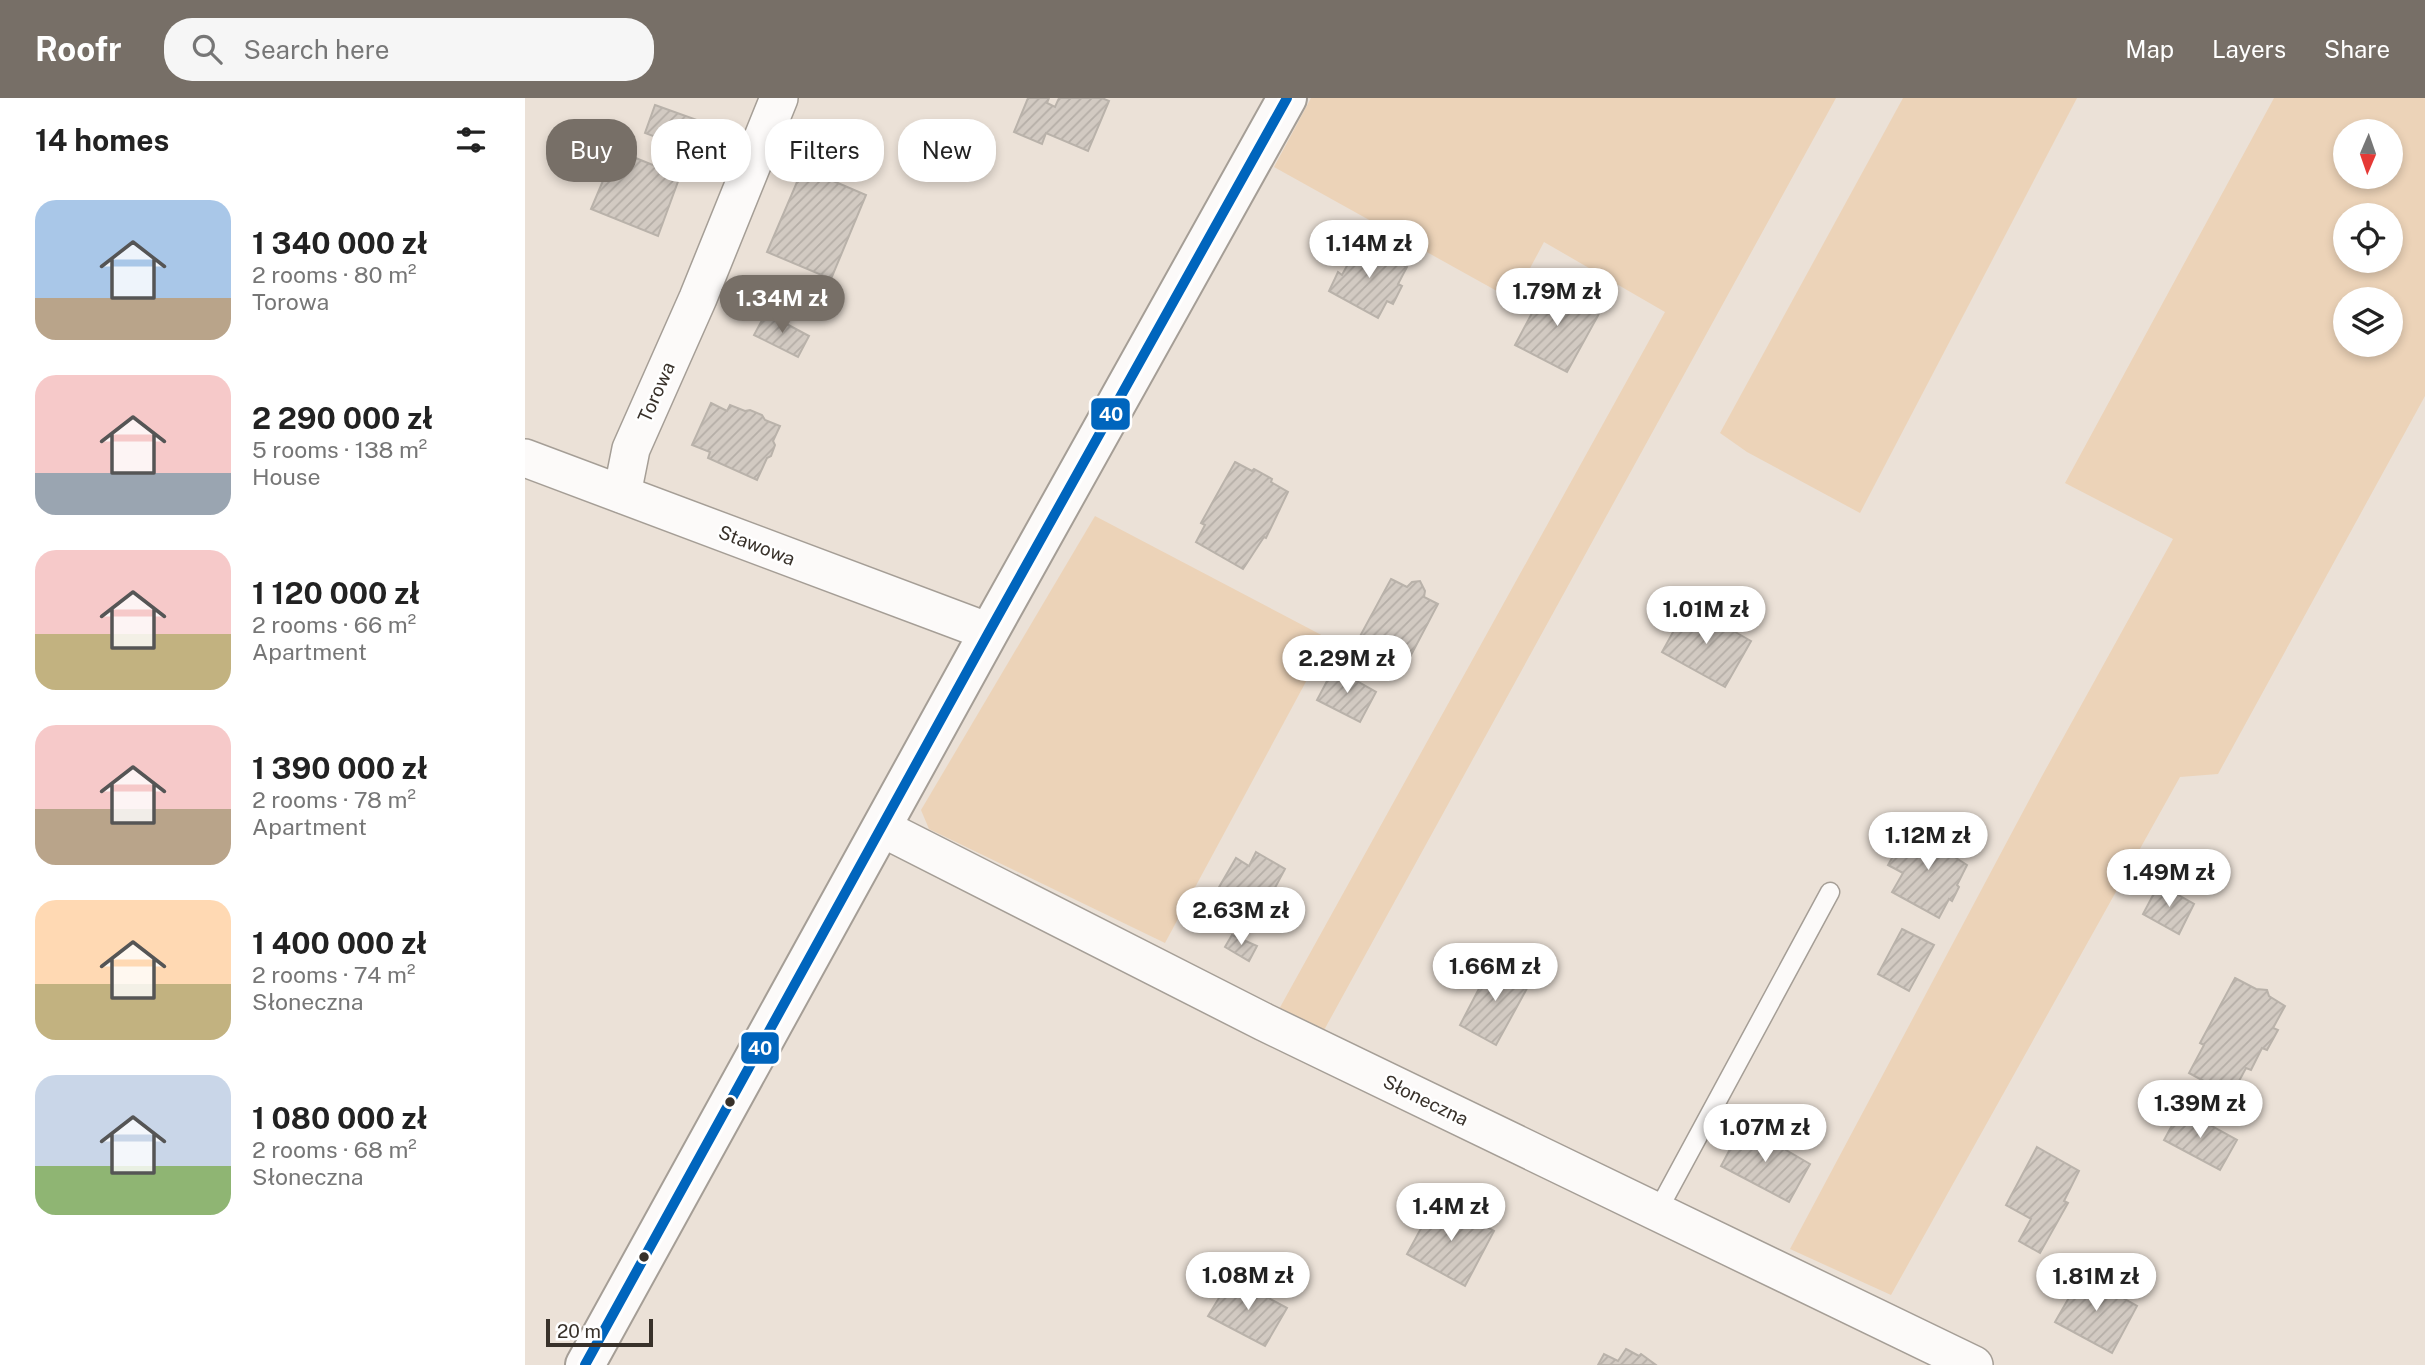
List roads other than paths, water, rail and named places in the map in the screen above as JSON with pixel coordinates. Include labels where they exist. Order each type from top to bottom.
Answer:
[{"type":"street","name":"Torowa","points":[[622,494],[631,449],[698,298],[779,98]]},
{"type":"street","points":[[585,1365],[1287,98]]},
{"type":"street","name":"Stawowa","points":[[525,458],[989,632]]},
{"type":"street","name":"Słoneczna","points":[[882,828],[1263,1022],[1974,1365]]},
{"type":"lane","points":[[1657,1212],[1830,892]]}]
